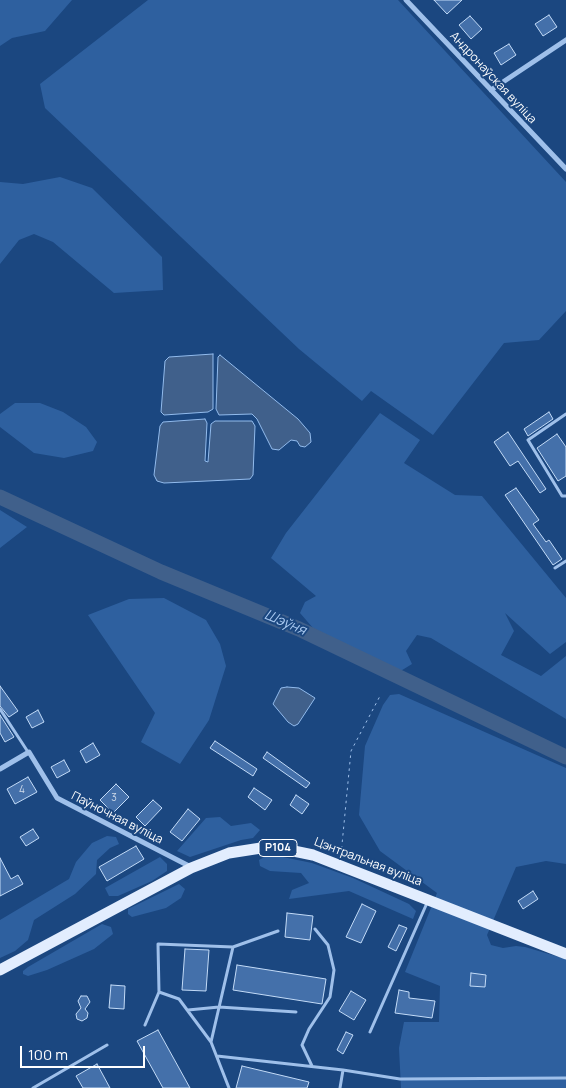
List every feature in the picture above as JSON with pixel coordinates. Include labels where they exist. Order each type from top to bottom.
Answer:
[{"type":"main road","name":"Цэнтральная вуліца","points":[[0,970],[191,868],[229,852],[261,848],[284,849],[313,855],[566,954]]},
{"type":"street","name":"Андронаўская вуліца","points":[[406,0],[566,169]]},
{"type":"street","points":[[491,90],[566,40]]},
{"type":"street","points":[[0,769],[29,752]]},
{"type":"street","name":"Паўночная вуліца","points":[[29,752],[57,798],[191,868]]},
{"type":"lane","points":[[566,414],[528,440],[562,496],[566,496]]},
{"type":"lane","points":[[555,568],[566,561]]},
{"type":"lane","points":[[0,709],[29,752]]},
{"type":"lane","points":[[370,1032],[428,900]]},
{"type":"lane","points":[[312,1066],[302,1045],[309,1029],[330,997],[334,970],[328,945],[315,929]]},
{"type":"lane","points":[[145,1025],[159,992],[158,944],[233,947],[278,931]]},
{"type":"lane","points":[[211,1042],[233,947]]},
{"type":"lane","points":[[159,992],[180,999],[211,1042],[229,1088]]},
{"type":"lane","points":[[187,1010],[219,1007],[296,1012]]},
{"type":"lane","points":[[33,1088],[107,1045]]},
{"type":"lane","points":[[216,1056],[343,1070],[400,1080],[566,1078]]},
{"type":"lane","points":[[340,1088],[343,1070]]},
{"type":"path","points":[[340,865],[351,751],[380,696]]},
{"type":"shaded area","points":[[0,0],[72,0],[45,31],[12,38],[0,46]]},
{"type":"shaded area","points":[[148,0],[398,0],[566,182],[566,311],[539,340],[504,343],[433,435],[371,391],[362,401],[299,349],[45,108],[40,84]]},
{"type":"shaded area","points":[[60,177],[92,188],[162,257],[163,290],[114,293],[53,242],[34,234],[19,240],[0,264],[0,182],[23,184]]},
{"type":"shaded area","points":[[213,354],[213,409],[208,412],[164,415],[161,412],[165,361],[169,357]]},
{"type":"shaded area","points":[[220,355],[298,419],[310,433],[311,442],[305,447],[300,446],[297,441],[291,440],[279,450],[272,449],[257,419],[252,414],[219,415],[216,409],[218,357]]},
{"type":"shaded area","points":[[15,403],[40,403],[63,412],[86,427],[97,442],[93,451],[64,458],[34,453],[0,427],[0,414]]},
{"type":"shaded area","points":[[380,413],[420,440],[404,463],[455,495],[482,496],[566,598],[566,642],[550,654],[505,613],[514,631],[501,655],[541,676],[566,656],[566,719],[431,638],[417,635],[406,651],[412,664],[399,672],[313,628],[300,613],[305,602],[316,596],[271,558],[286,533]]},
{"type":"shaded area","points":[[205,419],[207,423],[205,461],[208,462],[211,424],[215,421],[252,421],[255,426],[253,475],[250,479],[164,483],[157,481],[154,475],[160,426],[163,422]]},
{"type":"shaded area","points":[[0,510],[27,527],[0,548]]},
{"type":"shaded area","points":[[164,598],[206,620],[220,644],[226,666],[209,720],[180,764],[141,742],[155,713],[88,615],[129,599]]},
{"type":"shaded area","points":[[281,688],[299,688],[315,698],[298,724],[294,726],[288,722],[273,704]]},
{"type":"shaded area","points":[[399,694],[566,768],[566,864],[546,861],[516,867],[487,935],[491,945],[503,948],[525,947],[566,959],[566,1088],[401,1088],[399,1048],[404,1022],[439,1022],[440,986],[405,972],[437,893],[380,851],[359,815],[365,746],[383,705],[390,695]]},
{"type":"shaded area","points":[[220,817],[231,826],[251,823],[260,830],[253,838],[241,840],[190,857],[177,851],[206,818]]},
{"type":"shaded area","points":[[107,836],[116,837],[119,844],[110,848],[97,860],[96,874],[75,894],[34,920],[28,940],[15,951],[0,958],[0,920],[69,879],[76,862],[92,843]]},
{"type":"shaded area","points":[[266,856],[283,857],[312,863],[353,878],[409,904],[416,911],[413,919],[349,891],[289,899],[292,890],[309,883],[301,873],[270,871],[260,866],[259,860]]},
{"type":"shaded area","points":[[160,857],[167,864],[167,871],[152,881],[118,896],[109,896],[105,888]]},
{"type":"shaded area","points":[[179,884],[185,889],[181,898],[166,908],[132,917],[128,914],[128,909]]},
{"type":"shaded area","points":[[102,924],[111,927],[113,934],[94,949],[47,970],[28,976],[23,974],[23,971],[28,967]]},
{"type":"building","points":[[434,0],[462,0],[447,14]]},
{"type":"building","points":[[549,15],[557,27],[543,36],[535,24]]},
{"type":"building","points":[[470,16],[482,29],[471,39],[459,25]]},
{"type":"building","points":[[509,44],[516,55],[501,65],[494,53]]},
{"type":"building","points":[[549,412],[553,419],[528,436],[524,429]]},
{"type":"building","points":[[508,432],[546,489],[540,493],[518,461],[510,466],[494,442]]},
{"type":"building","points":[[557,434],[566,447],[566,476],[558,481],[537,448]]},
{"type":"building","points":[[516,488],[539,520],[533,524],[546,542],[549,540],[562,559],[553,565],[505,495]]},
{"type":"building","points":[[0,686],[18,711],[9,717],[0,706]]},
{"type":"building","points":[[38,710],[44,722],[32,728],[26,717]]},
{"type":"building","points":[[0,715],[14,737],[5,742],[0,733]]},
{"type":"building","points":[[215,741],[257,769],[253,776],[210,748]]},
{"type":"building","points":[[93,743],[100,755],[86,763],[80,751]]},
{"type":"building","points":[[267,752],[310,783],[306,788],[263,758]]},
{"type":"building","points":[[64,760],[70,771],[57,778],[51,767]]},
{"type":"building","points":[[28,777],[37,792],[15,804],[7,789]]},
{"type":"building","points":[[116,784],[129,797],[113,813],[100,800]]},
{"type":"building","points":[[254,788],[272,800],[265,810],[248,797]]},
{"type":"building","points":[[296,795],[309,804],[302,814],[290,805]]},
{"type":"building","points":[[153,800],[162,808],[145,826],[136,817]]},
{"type":"building","points":[[188,809],[200,819],[182,841],[170,832]]},
{"type":"building","points":[[33,829],[39,838],[26,846],[20,837]]},
{"type":"building","points":[[136,846],[144,859],[107,881],[99,867]]},
{"type":"building","points":[[0,858],[11,879],[18,875],[23,884],[0,896]]},
{"type":"building","points":[[533,891],[538,899],[523,909],[518,901]]},
{"type":"building","points":[[362,904],[376,911],[361,943],[346,937]]},
{"type":"building","points":[[287,913],[313,916],[310,940],[285,937]]},
{"type":"building","points":[[399,925],[407,928],[396,951],[388,947]]},
{"type":"building","points":[[185,949],[209,950],[206,991],[182,990]]},
{"type":"building","points":[[237,965],[326,979],[322,1004],[233,990]]},
{"type":"building","points":[[471,973],[486,975],[485,987],[470,986]]},
{"type":"building","points":[[111,985],[125,986],[124,1009],[109,1008]]},
{"type":"building","points":[[399,990],[409,992],[409,998],[435,1001],[432,1018],[395,1013]]},
{"type":"building","points":[[351,991],[366,1000],[354,1020],[339,1011]]},
{"type":"building","points":[[81,996],[87,996],[90,1002],[85,1009],[88,1013],[87,1018],[82,1021],[77,1019],[76,1014],[81,1008],[78,1001]]},
{"type":"building","points":[[158,1030],[190,1088],[163,1088],[137,1041]]},
{"type":"building","points":[[346,1032],[353,1035],[343,1054],[337,1050]]},
{"type":"building","points":[[97,1064],[110,1088],[83,1088],[76,1076]]},
{"type":"building","points":[[242,1066],[309,1082],[307,1088],[236,1088]]},
{"type":"waterway","name":"Шэўня","points":[[0,497],[161,572],[299,629],[566,757]]}]
